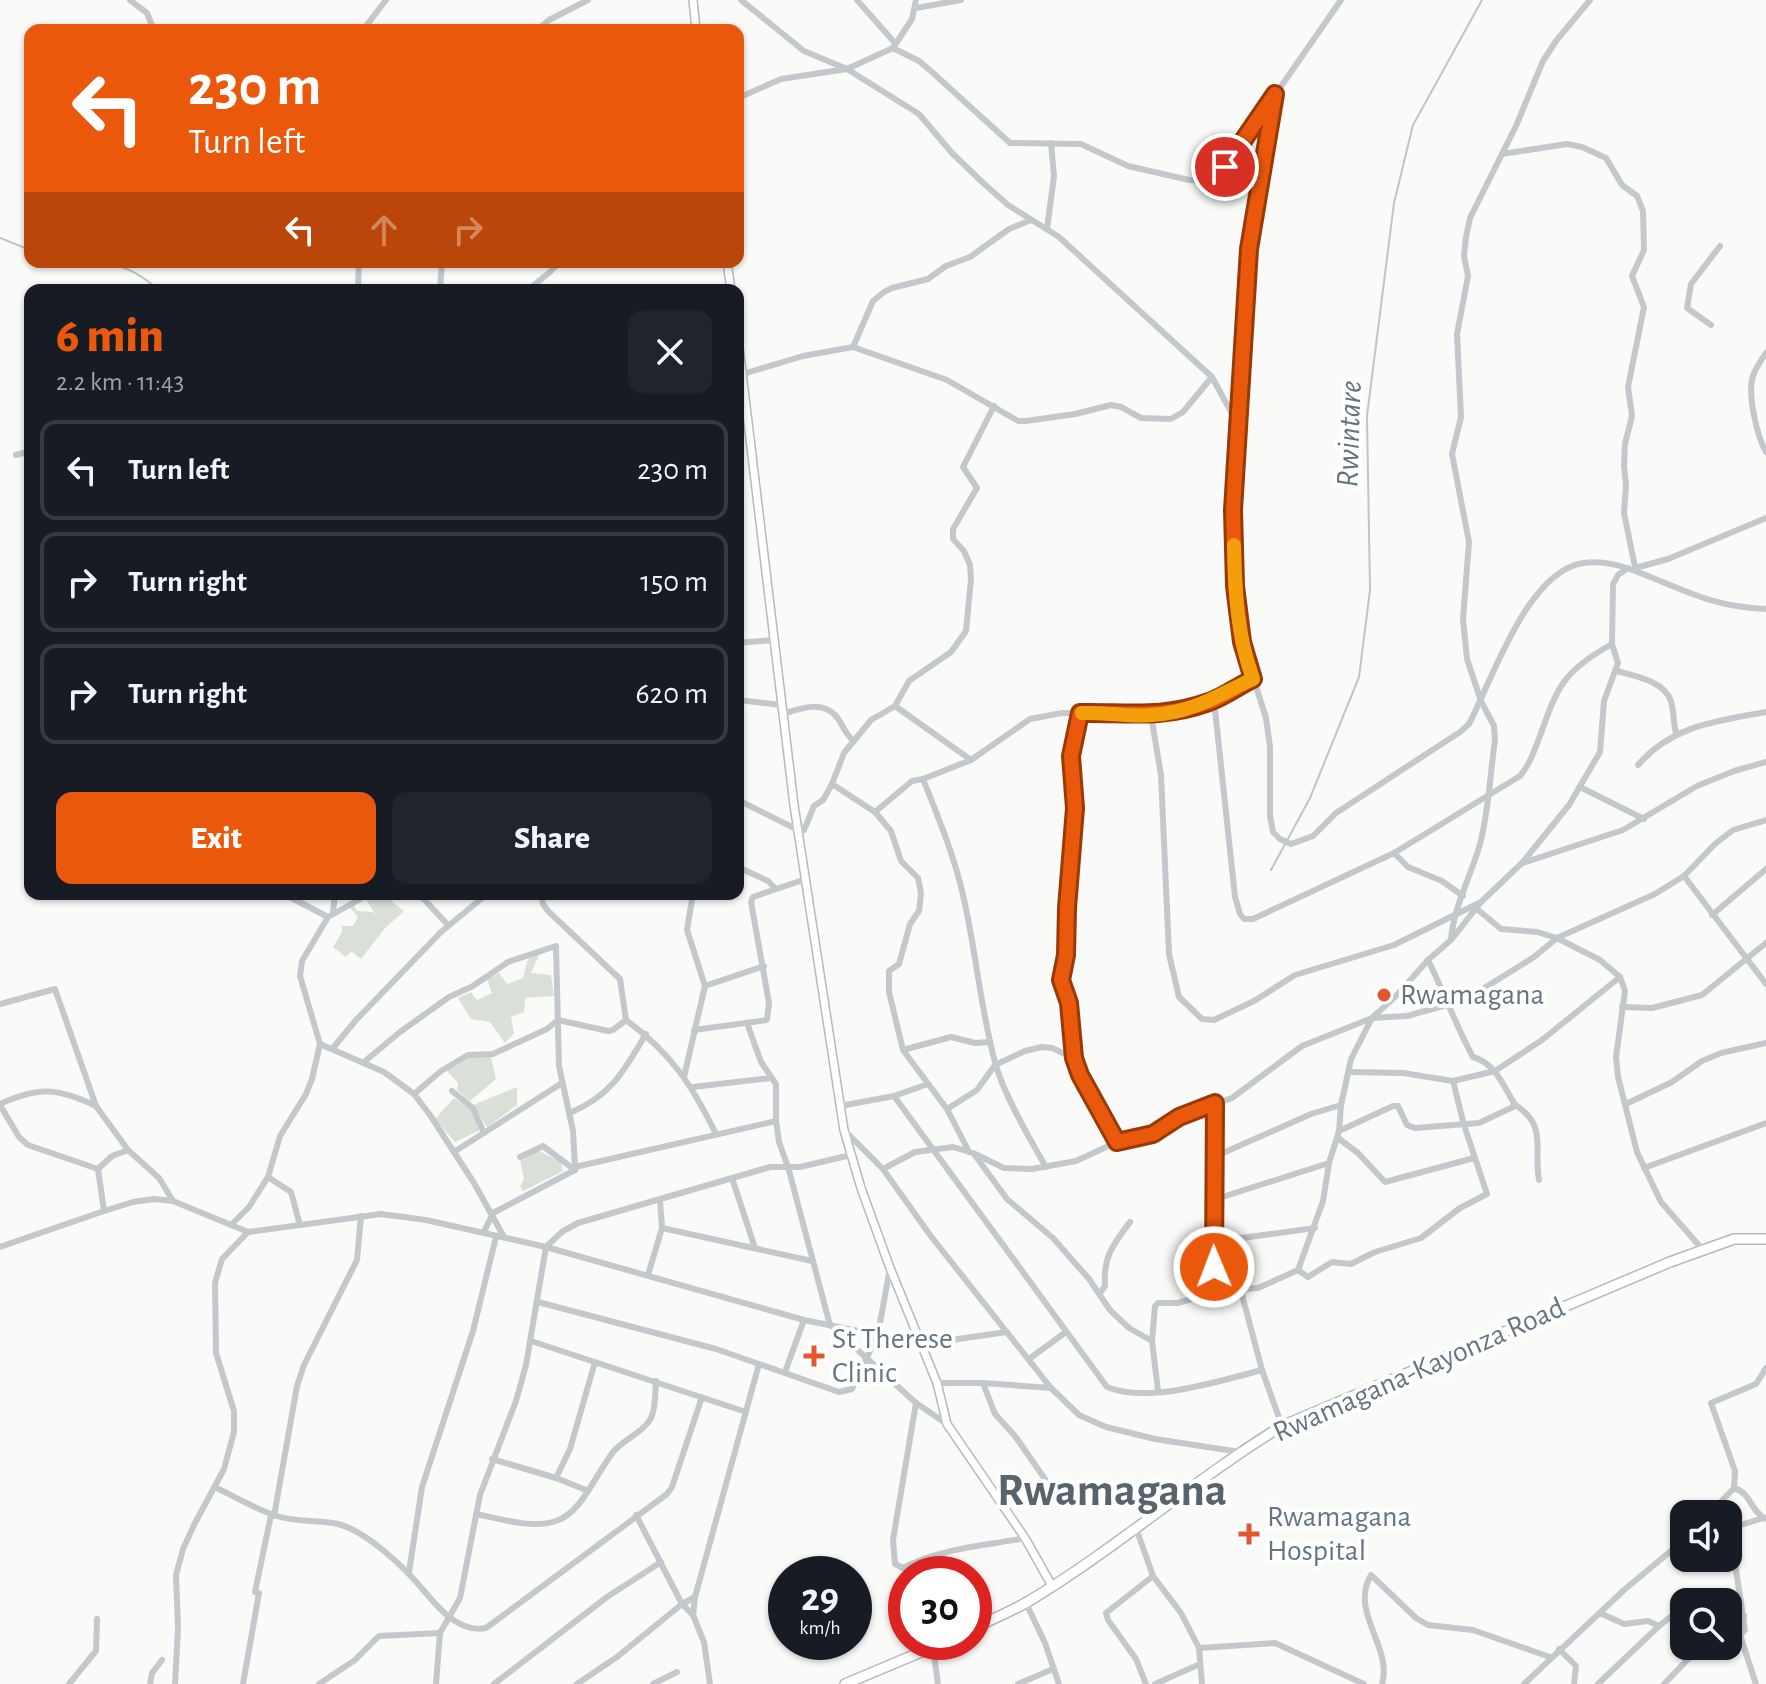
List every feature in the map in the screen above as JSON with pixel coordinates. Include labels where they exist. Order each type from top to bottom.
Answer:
[{"type":"highway","name":"Rwamagana-Kayonza Road","points":[[992,1619],[1052,1586],[1240,1452],[1282,1426],[1703,1250],[1734,1239],[1764,1237]]},
{"type":"highway","points":[[845,1684],[904,1660]]},
{"type":"main road","points":[[693,0],[695,24]]},
{"type":"main road","points":[[744,383],[788,757],[844,1130],[890,1268],[937,1383],[947,1424],[1025,1538],[1052,1586]]},
{"type":"street","points":[[130,0],[147,13],[152,24]]},
{"type":"street","points":[[368,24],[386,0]]},
{"type":"street","points":[[544,24],[588,0]]},
{"type":"street","points":[[741,0],[804,51],[847,69],[919,114],[971,172],[1008,205],[1047,229],[1088,261],[1212,377],[1238,425]]},
{"type":"street","points":[[857,0],[894,45],[932,72],[1010,143],[1081,144],[1128,166],[1206,181],[1225,167],[1341,0]]},
{"type":"street","points":[[744,95],[781,79],[847,69],[894,45],[916,4],[961,0]]},
{"type":"street","points":[[1451,940],[1453,917],[1463,896],[1485,823],[1495,740],[1464,642],[1463,601],[1469,542],[1452,454],[1461,417],[1457,334],[1468,276],[1464,256],[1466,237],[1470,218],[1543,61],[1590,0]]},
{"type":"street","points":[[1275,94],[1249,249],[1233,510],[1235,586],[1242,642],[1266,718],[1270,747],[1270,816],[1273,832],[1291,844],[1313,836],[1336,813],[1469,724],[1520,619],[1544,585],[1561,571],[1585,562],[1617,564],[1702,599],[1740,608],[1766,609]]},
{"type":"street","points":[[1047,229],[1054,176],[1051,143]]},
{"type":"street","points":[[1502,154],[1556,145],[1582,147],[1606,158],[1620,182],[1637,196],[1642,206],[1644,250],[1632,276],[1644,307],[1628,387],[1632,416],[1625,444],[1624,466],[1624,513],[1632,568]]},
{"type":"street","points":[[853,347],[873,301],[884,292],[928,279],[946,266],[970,257],[1009,229],[1031,220]]},
{"type":"street","points":[[1711,325],[1687,308],[1691,284],[1720,246]]},
{"type":"street","points":[[535,284],[554,268]]},
{"type":"street","points":[[744,374],[803,356],[853,347],[947,380],[1018,421],[1075,414],[1111,405],[1141,418],[1171,419],[1183,412],[1212,377]]},
{"type":"street","points":[[1766,353],[1751,383],[1757,432],[1766,452]]},
{"type":"street","points":[[744,803],[798,830],[804,830],[814,806],[823,800],[832,784],[838,763],[871,720],[895,706],[909,681],[951,652],[966,631],[970,565],[964,551],[953,539],[953,529],[977,488],[963,467],[994,406]]},
{"type":"street","points":[[1754,406],[1766,406]]},
{"type":"street","points":[[16,455],[24,453]]},
{"type":"street","points":[[1158,1391],[1152,1341],[1155,1306],[1240,1287],[1258,1288],[1298,1270],[1323,1201],[1354,1051],[1372,1018],[1451,940],[1479,906],[1522,863],[1561,815],[1600,752],[1604,701],[1618,663],[1612,644],[1613,584],[1618,575],[1632,568],[1668,559],[1766,518]]},
{"type":"street","points":[[744,642],[774,640]]},
{"type":"street","points":[[1214,700],[1235,897],[1244,919],[1260,917],[1394,853],[1520,776],[1527,769],[1560,684],[1581,661],[1612,644]]},
{"type":"street","points":[[1617,671],[1644,679],[1665,691],[1670,698],[1676,733]]},
{"type":"street","points":[[875,812],[912,781],[971,760],[1030,719],[1062,713],[1151,715],[1214,700],[1253,679]]},
{"type":"street","points":[[744,701],[783,709],[823,708],[835,715],[854,741]]},
{"type":"street","points":[[895,706],[971,760]]},
{"type":"street","points":[[1638,765],[1676,733],[1766,712]]},
{"type":"street","points":[[1080,713],[1071,756],[1075,808],[1066,955],[1061,980],[1069,1003],[1074,1058],[1085,1088],[1117,1142]]},
{"type":"street","points":[[1151,715],[1161,775],[1169,954],[1179,997],[1202,1019],[1214,1020],[1254,1001],[1295,975],[1394,945],[1479,906]]},
{"type":"street","points":[[788,757],[829,1033]]},
{"type":"street","points":[[1522,863],[1609,836],[1644,819],[1697,786],[1766,762]]},
{"type":"street","points":[[923,779],[956,867],[995,1065],[1046,1167]]},
{"type":"street","points":[[832,784],[875,812],[891,831],[901,861],[918,878],[921,893],[919,911],[910,924],[899,964],[888,975],[903,1050],[947,1109],[971,1152],[1007,1199],[1053,1238],[1100,1293],[1110,1310],[1129,1328],[1152,1341]]},
{"type":"street","points":[[1580,787],[1644,819]]},
{"type":"street","points":[[883,1169],[915,1152],[953,1147],[1004,1168],[1046,1167],[1089,1156],[1117,1142],[1153,1134],[1179,1117],[1242,1091],[1302,1046],[1372,1018],[1407,1016],[1465,1000],[1534,957],[1557,938],[1655,894],[1684,876],[1733,830],[1766,820]]},
{"type":"street","points":[[1394,853],[1408,867],[1442,881],[1463,896]]},
{"type":"street","points":[[1712,915],[1766,869]]},
{"type":"street","points":[[744,870],[768,881],[775,888]]},
{"type":"street","points":[[1684,876],[1766,984]]},
{"type":"street","points":[[694,1030],[767,1020],[770,1013],[764,966],[751,902],[753,897],[806,879]]},
{"type":"street","points":[[297,900],[331,915]]},
{"type":"street","points":[[232,1224],[249,1207],[268,1177],[285,1124],[306,1094],[320,1044],[300,976],[302,961],[331,915],[334,900]]},
{"type":"street","points":[[331,915],[358,900]]},
{"type":"street","points":[[425,900],[448,925]]},
{"type":"street","points":[[333,1048],[448,925],[479,900]]},
{"type":"street","points":[[542,900],[548,911],[620,979],[626,1020],[646,1034],[693,1087],[716,1134]]},
{"type":"street","points":[[684,1077],[705,986],[687,930],[692,900]]},
{"type":"street","points":[[1479,906],[1501,929],[1537,932],[1557,938],[1600,960],[1620,977],[1625,991],[1616,1057],[1637,1152],[1667,1211],[1703,1250]]},
{"type":"street","points":[[1622,1007],[1652,1008],[1702,995],[1766,943]]},
{"type":"street","points":[[364,1062],[449,997],[473,986],[508,962],[556,946],[562,1083],[570,1113],[575,1169]]},
{"type":"street","points":[[1428,960],[1473,1057],[1484,1059],[1495,1071],[1514,1104],[1528,1114],[1538,1136],[1539,1180]]},
{"type":"street","points":[[705,986],[764,966]]},
{"type":"street","points":[[1350,1072],[1403,1073],[1453,1081],[1495,1071],[1542,1040],[1620,977]]},
{"type":"street","points":[[0,1004],[55,989],[96,1106],[128,1150],[159,1178],[173,1201]]},
{"type":"street","points":[[558,1020],[608,1031],[626,1020]]},
{"type":"street","points":[[414,1094],[441,1071],[468,1055],[493,1054],[547,1029],[558,1020]]},
{"type":"street","points":[[747,1023],[758,1055],[777,1091],[779,1142],[830,1325],[916,1403],[947,1424]]},
{"type":"street","points":[[570,1113],[592,1103],[617,1082],[646,1034]]},
{"type":"street","points":[[903,1050],[951,1037],[975,1043],[990,1042]]},
{"type":"street","points":[[1626,1104],[1672,1082],[1702,1061],[1721,1053],[1766,1043]]},
{"type":"street","points":[[320,1044],[384,1072],[414,1094],[493,1213],[500,1237],[422,1487],[409,1572]]},
{"type":"street","points":[[947,1109],[977,1090],[995,1065],[1025,1051],[1052,1048],[1074,1058]]},
{"type":"street","points":[[693,1087],[771,1078]]},
{"type":"street","points":[[1298,1270],[1308,1277],[1332,1262],[1351,1264],[1375,1252],[1426,1236],[1460,1208],[1487,1194],[1453,1081]]},
{"type":"street","points":[[454,1152],[562,1083]]},
{"type":"street","points":[[840,1106],[894,1096],[928,1084]]},
{"type":"street","points":[[96,1106],[72,1095],[38,1090],[0,1105],[19,1137],[28,1145],[98,1169]]},
{"type":"street","points":[[452,1091],[473,1108],[484,1133]]},
{"type":"street","points":[[894,1096],[1107,1387],[1133,1393],[1158,1391],[1262,1370]]},
{"type":"street","points":[[1215,1103],[1215,1292]]},
{"type":"street","points":[[1339,1135],[1393,1106],[1402,1110],[1411,1128],[1464,1125],[1490,1119],[1514,1104]]},
{"type":"street","points":[[1214,1157],[1311,1114],[1341,1105]]},
{"type":"street","points":[[484,1232],[493,1213],[575,1169],[776,1121]]},
{"type":"street","points":[[1644,1168],[1766,1123]]},
{"type":"street","points":[[844,1130],[883,1169],[930,1235],[1051,1388],[1079,1415],[1106,1427],[1155,1439],[1240,1452]]},
{"type":"street","points":[[1339,1135],[1385,1182],[1474,1158]]},
{"type":"street","points":[[520,1157],[543,1146],[575,1169]]},
{"type":"street","points":[[98,1169],[112,1156],[128,1150]]},
{"type":"street","points":[[436,1684],[440,1633],[460,1598],[476,1514],[492,1459],[516,1401],[531,1341],[546,1247],[563,1231],[578,1223],[770,1167],[808,1165],[851,1155]]},
{"type":"street","points":[[1213,1200],[1329,1163]]},
{"type":"street","points":[[98,1169],[104,1211]]},
{"type":"street","points":[[268,1177],[291,1192],[300,1225]]},
{"type":"street","points":[[732,1178],[755,1248]]},
{"type":"street","points":[[0,1247],[133,1202],[173,1201],[248,1232],[381,1214],[484,1232],[804,1320],[923,1344],[1007,1332]]},
{"type":"street","points":[[648,1275],[662,1228],[660,1201]]},
{"type":"street","points":[[274,1516],[297,1386],[304,1365],[357,1260],[361,1216]]},
{"type":"street","points":[[1100,1293],[1105,1286],[1104,1269],[1109,1251],[1130,1222]]},
{"type":"street","points":[[662,1228],[812,1261]]},
{"type":"street","points":[[1213,1242],[1315,1228]]},
{"type":"street","points":[[175,1684],[178,1628],[176,1575],[194,1525],[230,1453],[234,1411],[216,1353],[215,1283],[222,1259],[248,1232]]},
{"type":"street","points":[[538,1302],[716,1349],[839,1392],[852,1389],[868,1360],[878,1334],[890,1268]]},
{"type":"street","points":[[1245,1289],[1242,1295],[1262,1370],[1282,1426]]},
{"type":"street","points":[[785,1372],[804,1320]]},
{"type":"street","points":[[1029,1359],[1066,1332]]},
{"type":"street","points":[[531,1341],[746,1412]]},
{"type":"street","points":[[556,1478],[570,1449],[595,1362]]},
{"type":"street","points":[[693,1615],[695,1597],[759,1364]]},
{"type":"street","points":[[1722,1500],[1734,1488],[1735,1471],[1711,1403],[1756,1384],[1766,1368]]},
{"type":"street","points":[[476,1514],[533,1524],[567,1517],[577,1508],[586,1490],[616,1449],[652,1416],[656,1381]]},
{"type":"street","points":[[937,1383],[1051,1388]]},
{"type":"street","points":[[983,1383],[995,1414],[1015,1436],[1045,1479]]},
{"type":"street","points":[[215,1487],[274,1516],[341,1525],[357,1533],[409,1572],[448,1617],[471,1628],[486,1628],[667,1494],[702,1397]]},
{"type":"street","points":[[916,1403],[893,1540],[895,1564],[903,1568],[947,1551],[1025,1538]]},
{"type":"street","points":[[492,1459],[586,1490]]},
{"type":"street","points":[[1734,1488],[1741,1490],[1764,1519],[1742,1525]]},
{"type":"street","points":[[243,1684],[259,1593],[255,1592],[271,1515],[274,1516]]},
{"type":"street","points":[[636,1515],[682,1604],[693,1615],[704,1642],[710,1684]]},
{"type":"street","points":[[1136,1528],[1153,1576],[1181,1613],[1199,1648],[1202,1684]]},
{"type":"street","points":[[1524,1684],[1550,1657],[1670,1552]]},
{"type":"street","points":[[494,1684],[607,1597],[661,1562]]},
{"type":"street","points":[[1736,1572],[1744,1616],[1745,1630],[1742,1633]]},
{"type":"street","points":[[1382,1684],[1386,1666],[1367,1615],[1366,1599],[1371,1575],[1416,1618],[1428,1625],[1473,1630],[1550,1657]]},
{"type":"street","points":[[1146,1684],[1136,1659],[1106,1613],[1153,1576]]},
{"type":"street","points":[[577,1684],[695,1597]]},
{"type":"street","points":[[1026,1603],[1045,1643],[1059,1684]]},
{"type":"street","points":[[1600,1613],[1624,1624],[1648,1621],[1659,1626]]},
{"type":"street","points":[[1598,1684],[1670,1617]]},
{"type":"street","points":[[69,1684],[96,1651],[97,1619]]},
{"type":"street","points":[[319,1684],[355,1660],[379,1636],[440,1633]]},
{"type":"street","points":[[1742,1642],[1755,1684]]},
{"type":"street","points":[[1199,1648],[1275,1643],[1364,1684]]},
{"type":"street","points":[[1559,1649],[1576,1666],[1574,1684]]},
{"type":"street","points":[[150,1684],[152,1673],[162,1660]]},
{"type":"street","points":[[935,1660],[938,1684]]},
{"type":"street","points":[[1664,1684],[1687,1660]]},
{"type":"street","points":[[1155,1684],[1200,1664]]},
{"type":"street","points":[[1018,1684],[1053,1669]]},
{"type":"street","points":[[653,1684],[677,1672]]},
{"type":"shaded area","points":[[366,900],[392,900],[404,911],[385,928],[361,959],[351,951],[346,957],[333,947],[342,926],[353,926],[358,917],[349,907],[353,903],[357,911],[373,912],[377,917]]},
{"type":"shaded area","points":[[540,953],[531,973],[551,975],[554,996],[525,998],[524,1012],[511,1017],[514,1033],[505,1043],[490,1022],[471,1019],[458,998],[471,992],[477,1000],[492,993],[487,979],[499,973],[507,984],[523,978],[528,959]]},
{"type":"shaded area","points":[[471,1057],[491,1057],[496,1079],[470,1101],[457,1090],[458,1083],[447,1071]]},
{"type":"shaded area","points":[[517,1087],[517,1105],[487,1127],[473,1105]]},
{"type":"shaded area","points":[[454,1098],[471,1109],[480,1130],[455,1142],[435,1119]]},
{"type":"shaded area","points":[[537,1150],[561,1162],[563,1171],[523,1191],[520,1187],[524,1179],[520,1161]]},
{"type":"waterway","name":"Rwintare","points":[[1271,870],[1310,798],[1359,677],[1370,590],[1367,416],[1394,203],[1413,125],[1482,0]]},
{"type":"waterway","points":[[0,238],[24,248]]},
{"type":"waterway","points":[[123,268],[151,284]]},
{"type":"slow traffic","points":[[1082,713],[1151,715],[1173,712],[1214,700],[1253,679],[1242,642],[1234,545]]},
{"type":"place","name":"Rwamagana","points":[[1384,995]]},
{"type":"place","name":"St Therese Clinic","points":[[814,1356]]},
{"type":"place","name":"Rwamagana Hospital","points":[[1249,1534]]},
{"type":"district","name":"Rwamagana","points":[[1112,1491]]},
{"type":"route","points":[[1214,1267],[1215,1103],[1179,1117],[1153,1134],[1117,1142],[1085,1088],[1074,1058],[1069,1003],[1061,980],[1066,955],[1075,808],[1071,756],[1080,713],[1151,715],[1173,712],[1214,700],[1253,679],[1242,642],[1235,586],[1233,510],[1249,249],[1275,94],[1225,167]]}]
